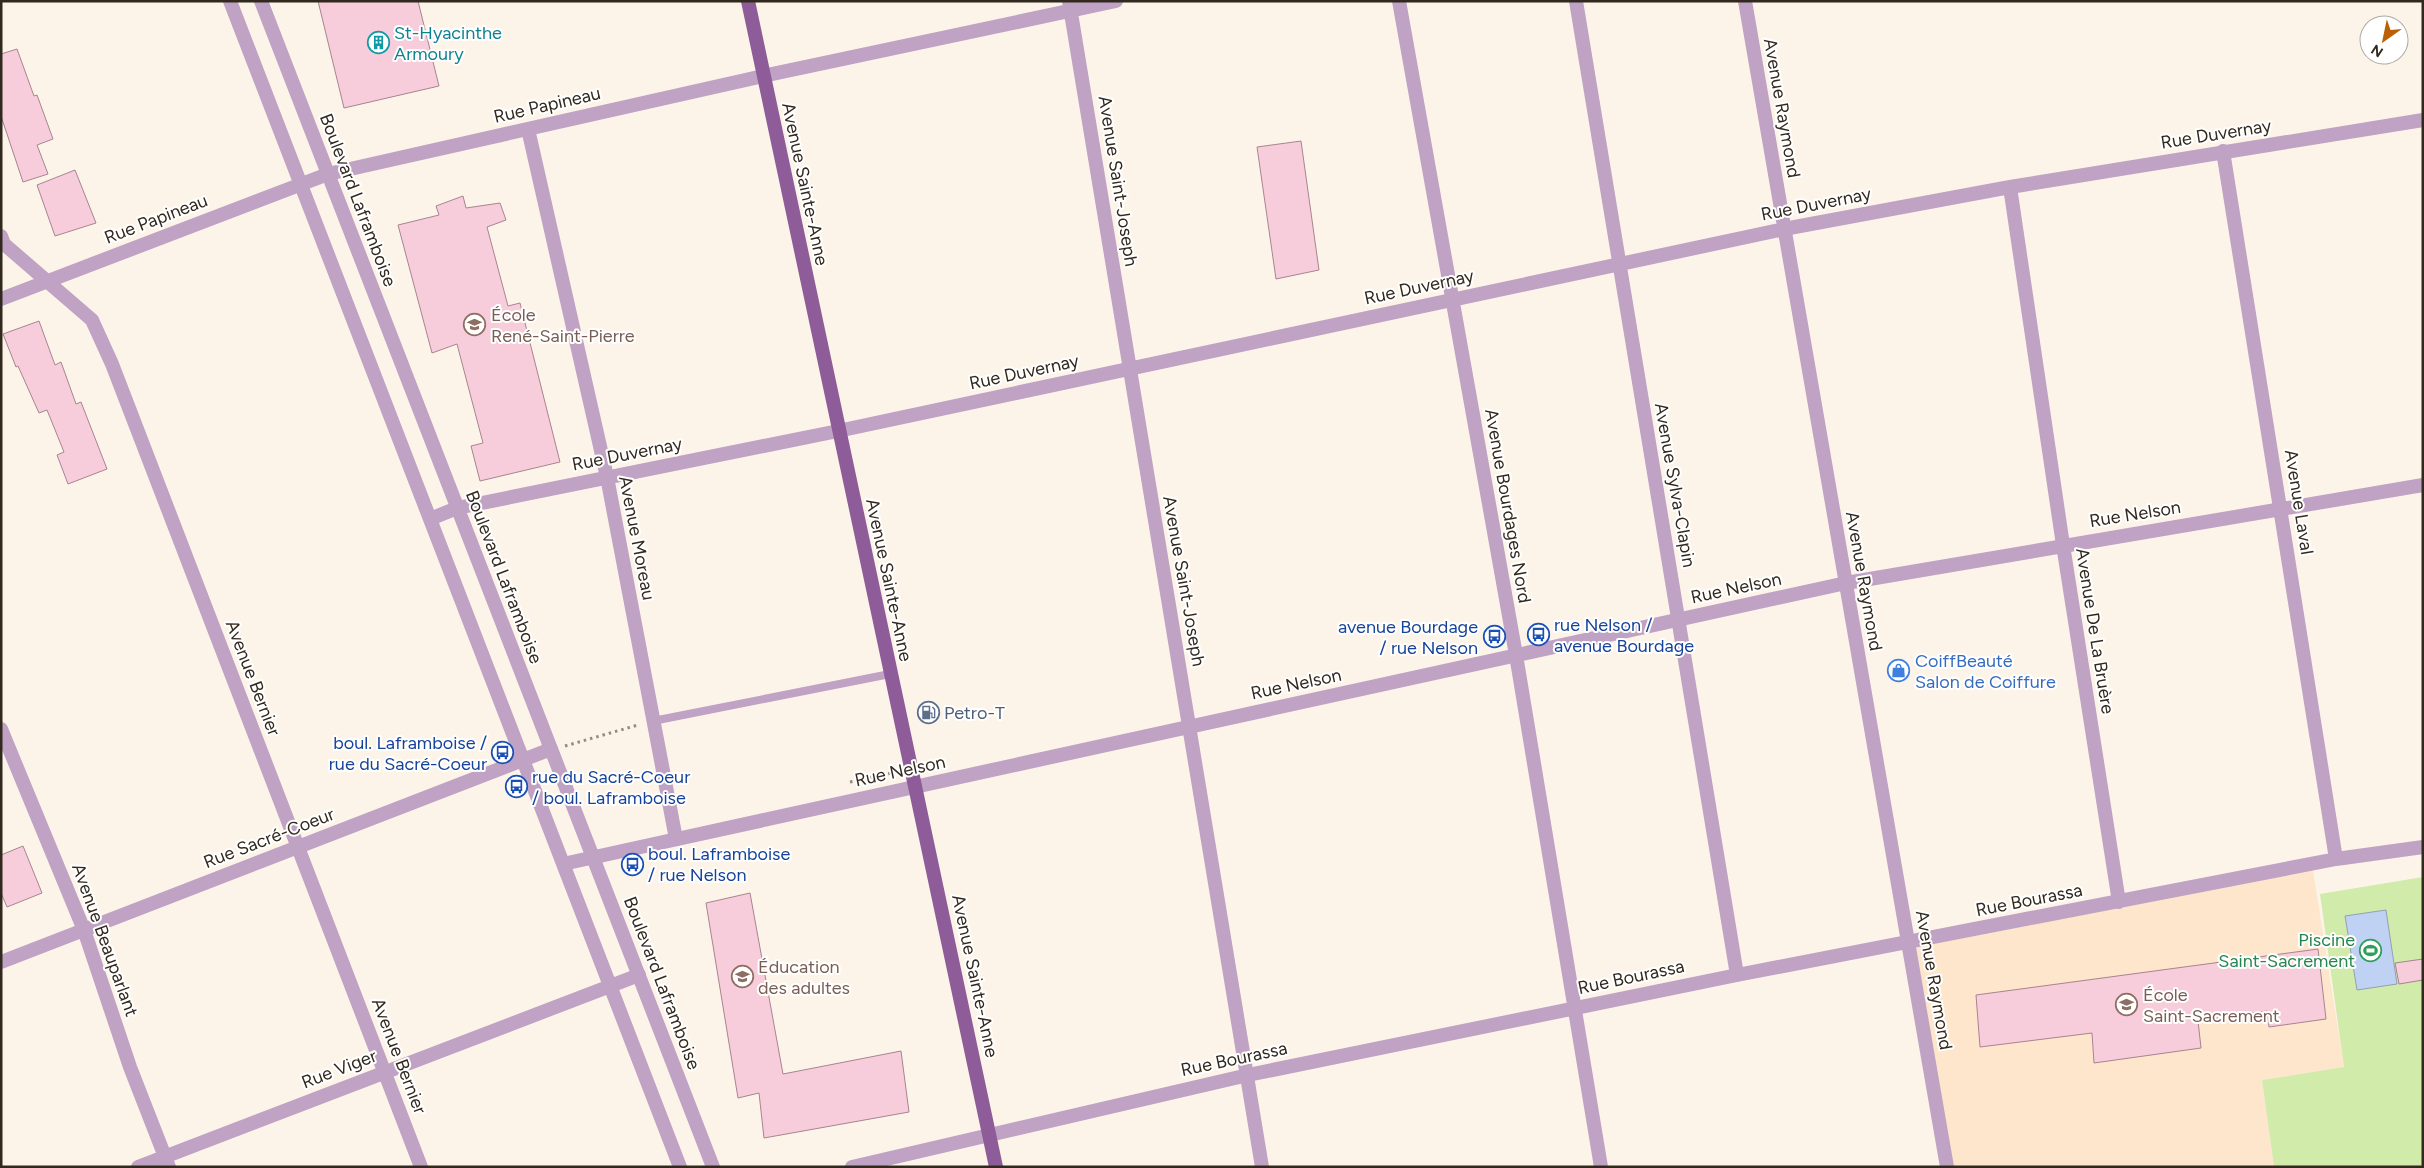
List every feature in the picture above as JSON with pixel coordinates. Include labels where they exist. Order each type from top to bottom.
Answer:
[{"type":"main road","name":"Avenue Sainte-Anne","points":[[748,1],[996,1167]]},
{"type":"street","points":[[230,1],[680,1167]]},
{"type":"street","name":"Boulevard Laframboise","points":[[261,1],[713,1167]]},
{"type":"street","name":"Rue Papineau","points":[[1,299],[328,174],[1069,6],[1116,1]]},
{"type":"street","name":"Avenue Bourdages Nord","points":[[1399,1],[1516,655],[1601,1167]]},
{"type":"street","name":"Avenue Sylva-Clapin","points":[[1576,1],[1737,975]]},
{"type":"street","name":"Avenue Raymond","points":[[1745,1],[1947,1167]]},
{"type":"street","name":"Avenue Saint-Joseph","points":[[1069,6],[1262,1167]]},
{"type":"street","name":"Rue Duvernay","points":[[430,519],[457,508],[838,431],[1784,229],[2010,187],[2423,120]]},
{"type":"street","name":"Avenue Moreau","points":[[528,128],[607,478],[676,839]]},
{"type":"street","name":"Avenue Laval","points":[[2223,151],[2336,859]]},
{"type":"street","name":"Avenue De La Bruère","points":[[2010,187],[2063,545],[2119,902]]},
{"type":"street","name":"Avenue Bernier","points":[[1,236],[4,244],[46,282],[75,303],[92,320],[112,364],[421,1167]]},
{"type":"street","name":"Rue Nelson","points":[[563,864],[1846,583],[2423,485]]},
{"type":"street","name":"Avenue Beauparlant","points":[[1,729],[84,930],[130,1067],[167,1162]]},
{"type":"street","name":"Rue Sacré-Coeur","points":[[1,962],[551,749]]},
{"type":"street","name":"Rue Bourassa","points":[[852,1167],[1248,1075],[1737,975],[2336,859],[2423,847]]},
{"type":"street","name":"Rue Viger","points":[[138,1167],[167,1162],[384,1071],[639,975]]},
{"type":"lane","points":[[653,721],[890,674]]},
{"type":"path","points":[[551,749],[653,721]]},
{"type":"path","points":[[565,746],[569,755]]},
{"type":"path","points":[[846,784],[911,769]]},
{"type":"shaded area","name":"École Saint-Sacrement","points":[[2312,864],[2344,1067],[2262,1080],[2274,1167],[1947,1167],[1908,942]]},
{"type":"green space","points":[[2423,877],[2423,1167],[2274,1167],[2262,1080],[2344,1067],[2320,894]]},
{"type":"water","name":"Piscine Saint-Sacrement","points":[[2386,910],[2397,984],[2357,990],[2345,916]]},
{"type":"building","name":"St-Hyacinthe Armoury","points":[[318,1],[418,1],[439,86],[344,108]]},
{"type":"building","points":[[17,49],[34,96],[37,95],[53,139],[37,145],[48,174],[23,182],[1,116],[1,54]]},
{"type":"building","points":[[1301,141],[1319,270],[1276,279],[1257,147]]},
{"type":"building","points":[[75,170],[96,223],[55,236],[37,185]]},
{"type":"building","name":"École René-Saint-Pierre","points":[[463,196],[466,208],[500,203],[506,220],[487,227],[508,306],[520,303],[560,462],[480,481],[471,446],[483,443],[457,344],[432,353],[398,225],[439,215],[436,206]]},
{"type":"building","points":[[39,321],[55,365],[61,362],[76,404],[81,402],[107,469],[68,484],[57,455],[64,452],[47,410],[39,413],[18,366],[16,367],[3,334]]},
{"type":"building","points":[[23,846],[42,893],[7,907],[1,893],[1,855]]},
{"type":"building","name":"Éducation des adultes","points":[[750,893],[783,1074],[901,1051],[909,1112],[764,1138],[759,1093],[738,1098],[706,903]]},
{"type":"building","points":[[2318,949],[2326,1019],[2269,1027],[2267,1011],[2198,1021],[2201,1048],[2094,1063],[2092,1033],[1980,1047],[1976,995]]},
{"type":"building","points":[[2423,959],[2423,980],[2399,984],[2395,963]]},
{"type":"place","name":"St-Hyacinthe Armoury","points":[[378,43]]},
{"type":"place","name":"École René-Saint-Pierre","points":[[475,325]]},
{"type":"place","name":"rue Nelson / avenue Bourdage","points":[[1538,635]]},
{"type":"place","name":"avenue Bourdage / rue Nelson","points":[[1494,637]]},
{"type":"place","name":"CoiffBeauté Salon de Coiffure","points":[[1899,671]]},
{"type":"place","name":"Petro-T","points":[[928,713]]},
{"type":"place","name":"boul. Laframboise / rue du Sacré-Coeur","points":[[503,753]]},
{"type":"place","name":"rue du Sacré-Coeur / boul. Laframboise","points":[[516,787]]},
{"type":"place","name":"boul. Laframboise / rue Nelson","points":[[632,864]]},
{"type":"place","name":"Piscine Saint-Sacrement","points":[[2371,950]]},
{"type":"place","name":"Éducation des adultes","points":[[742,977]]},
{"type":"place","name":"École Saint-Sacrement","points":[[2127,1005]]}]
